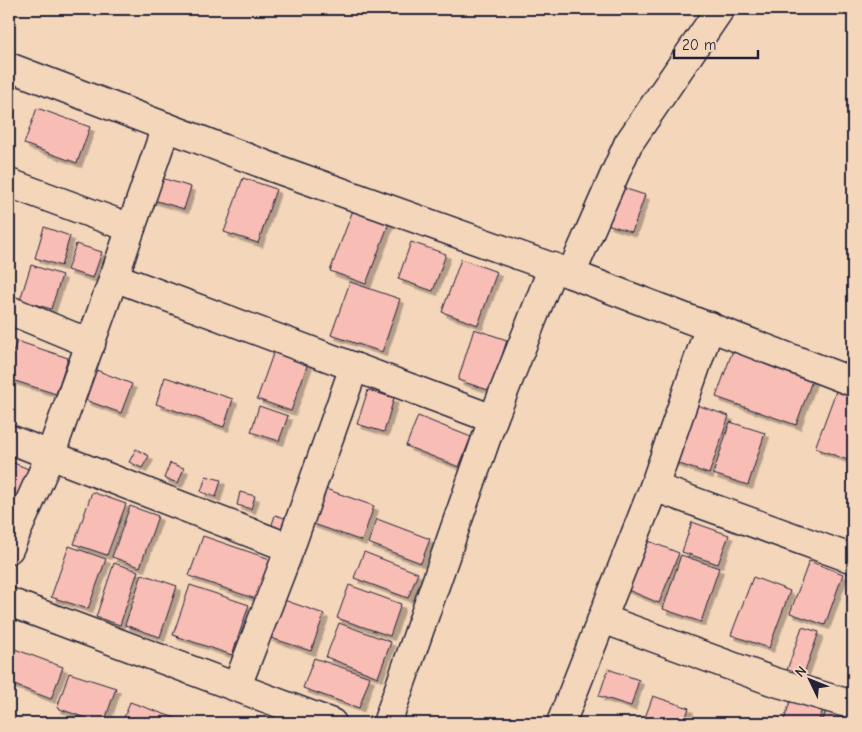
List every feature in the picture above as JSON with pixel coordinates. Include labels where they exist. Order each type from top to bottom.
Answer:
[{"type":"street","points":[[387,723],[493,419],[562,270],[628,144],[720,9]]},
{"type":"street","points":[[9,67],[283,171],[562,270],[853,382]]},
{"type":"street","points":[[9,549],[50,456],[166,127]]},
{"type":"street","points":[[9,183],[131,228]]},
{"type":"street","points":[[114,277],[493,419]]},
{"type":"street","points":[[9,310],[91,344]]},
{"type":"street","points":[[561,723],[654,487],[710,326]]},
{"type":"street","points":[[237,686],[290,548],[354,367]]},
{"type":"street","points":[[9,439],[290,548]]},
{"type":"street","points":[[654,487],[853,559]]},
{"type":"street","points":[[9,602],[332,723]]},
{"type":"street","points":[[603,619],[772,681],[853,703]]},
{"type":"building","points":[[37,108],[90,127],[77,163],[24,144]]},
{"type":"building","points":[[155,176],[191,187],[184,209],[147,198]]},
{"type":"building","points":[[243,178],[276,189],[258,243],[224,232]]},
{"type":"building","points":[[620,187],[645,195],[632,232],[607,224]]},
{"type":"building","points":[[353,210],[389,223],[366,284],[330,271]]},
{"type":"building","points":[[44,227],[70,236],[61,266],[35,258]]},
{"type":"building","points":[[411,242],[446,254],[433,291],[398,279]]},
{"type":"building","points":[[76,244],[102,252],[93,278],[67,270]]},
{"type":"building","points":[[461,259],[497,272],[478,325],[442,312]]},
{"type":"building","points":[[31,265],[62,275],[51,309],[20,300]]},
{"type":"building","points":[[350,282],[400,299],[382,352],[331,335]]},
{"type":"building","points":[[474,329],[507,340],[491,391],[458,380]]},
{"type":"building","points":[[17,341],[68,358],[56,394],[9,379],[9,364]]},
{"type":"building","points":[[734,347],[814,375],[796,425],[716,397]]},
{"type":"building","points":[[274,351],[308,363],[291,411],[257,399]]},
{"type":"building","points":[[96,370],[132,384],[121,413],[85,400]]},
{"type":"building","points":[[165,377],[233,399],[224,427],[156,404]]},
{"type":"building","points":[[368,390],[394,398],[384,432],[357,424]]},
{"type":"building","points":[[836,391],[853,398],[853,462],[815,448]]},
{"type":"building","points":[[691,403],[729,416],[709,474],[671,461]]},
{"type":"building","points":[[259,406],[288,416],[279,441],[251,432]]},
{"type":"building","points":[[418,416],[471,437],[459,467],[406,446]]},
{"type":"building","points":[[730,422],[765,433],[748,485],[713,474]]},
{"type":"building","points":[[136,449],[149,456],[142,468],[129,462]]},
{"type":"building","points":[[9,461],[31,470],[17,503],[9,500]]},
{"type":"building","points":[[170,463],[184,468],[178,483],[164,478]]},
{"type":"building","points":[[206,476],[221,480],[216,497],[201,492]]},
{"type":"building","points":[[323,488],[374,506],[362,541],[311,523]]},
{"type":"building","points":[[92,492],[126,504],[107,555],[74,544]]},
{"type":"building","points":[[240,492],[255,496],[251,509],[237,505]]},
{"type":"building","points":[[130,506],[158,516],[140,567],[112,557]]},
{"type":"building","points":[[275,515],[288,519],[284,534],[270,531]]},
{"type":"building","points":[[377,519],[430,539],[421,563],[368,543]]},
{"type":"building","points":[[692,522],[729,535],[718,564],[682,552]]},
{"type":"building","points":[[203,536],[270,559],[256,599],[189,576]]},
{"type":"building","points":[[641,538],[679,553],[659,603],[621,587]]},
{"type":"building","points":[[69,546],[106,559],[88,609],[51,597]]},
{"type":"building","points":[[364,552],[418,573],[408,598],[354,578]]},
{"type":"building","points":[[681,555],[719,568],[701,622],[663,609]]},
{"type":"building","points":[[809,561],[843,574],[825,625],[790,613]]},
{"type":"building","points":[[114,563],[138,571],[120,625],[96,617]]},
{"type":"building","points":[[142,574],[177,586],[160,637],[125,625]]},
{"type":"building","points":[[753,577],[790,591],[769,648],[731,635]]},
{"type":"building","points":[[190,585],[249,605],[232,655],[173,635]]},
{"type":"building","points":[[349,585],[401,604],[390,636],[337,618]]},
{"type":"building","points":[[281,599],[324,614],[311,651],[268,637]]},
{"type":"building","points":[[339,623],[391,642],[378,677],[326,657]]},
{"type":"building","points":[[802,627],[819,632],[802,679],[786,673]]},
{"type":"building","points":[[12,648],[63,667],[51,699],[9,683],[9,655]]},
{"type":"building","points":[[314,658],[370,677],[359,708],[303,688]]},
{"type":"building","points":[[608,669],[639,680],[631,706],[599,696]]},
{"type":"building","points":[[69,673],[116,688],[104,723],[57,708]]},
{"type":"building","points":[[653,696],[689,708],[684,723],[643,723]]},
{"type":"building","points":[[791,699],[823,709],[818,723],[783,723]]},
{"type":"building","points":[[130,702],[189,723],[122,723]]},
{"type":"building","points":[[827,708],[853,717],[853,723],[822,723]]}]
